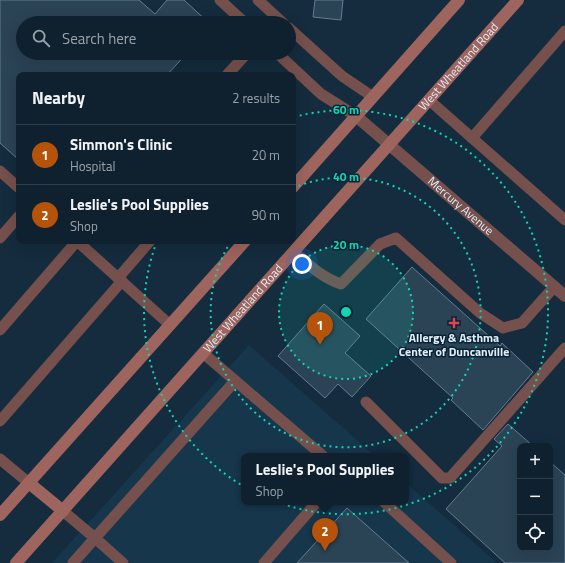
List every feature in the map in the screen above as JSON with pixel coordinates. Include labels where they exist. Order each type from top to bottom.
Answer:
[{"type":"main road","points":[[296,184],[459,0]]},
{"type":"main road","name":"West Wheatland Road","points":[[16,563],[518,0]]},
{"type":"main road","points":[[0,515],[242,244]]},
{"type":"main road","points":[[29,483],[63,511]]},
{"type":"street","name":"Mercury Avenue","points":[[356,116],[565,296]]},
{"type":"lane","points":[[220,0],[237,16]]},
{"type":"lane","points":[[258,0],[275,16]]},
{"type":"lane","points":[[472,138],[565,31]]},
{"type":"lane","points":[[296,34],[342,76],[373,97]]},
{"type":"lane","points":[[230,72],[241,60]]},
{"type":"lane","points":[[283,60],[292,72]]},
{"type":"lane","points":[[296,77],[356,116]]},
{"type":"lane","points":[[429,100],[565,220]]},
{"type":"lane","points":[[0,170],[16,185]]},
{"type":"lane","points":[[0,238],[16,219]]},
{"type":"lane","points":[[294,252],[322,275],[331,281],[341,284],[380,244],[396,238],[480,313],[503,328],[522,323],[554,287]]},
{"type":"lane","points":[[0,330],[74,244]]},
{"type":"lane","points":[[80,244],[170,325]]},
{"type":"lane","points":[[0,421],[120,280],[148,244]]},
{"type":"lane","points":[[366,402],[442,478],[450,478],[565,348]]},
{"type":"lane","points":[[203,353],[319,453]]},
{"type":"lane","points":[[73,563],[235,381]]},
{"type":"lane","points":[[0,459],[29,483]]},
{"type":"lane","points":[[264,563],[314,505]]},
{"type":"lane","points":[[387,505],[451,563]]},
{"type":"lane","points":[[63,511],[123,563]]},
{"type":"shaded area","points":[[249,345],[372,453],[241,453],[241,505],[409,505],[409,486],[497,563],[52,563]]},
{"type":"building","points":[[0,0],[139,0],[155,14],[167,0],[184,0],[201,16],[16,16],[16,60],[181,60],[170,72],[16,72],[16,157],[0,143]]},
{"type":"building","points":[[315,0],[343,0],[341,20],[313,17]]},
{"type":"building","points":[[412,267],[500,346],[502,343],[533,372],[483,430],[451,400],[453,398],[366,319]]},
{"type":"building","points":[[324,304],[360,336],[345,353],[371,376],[352,397],[338,384],[325,398],[278,356]]},
{"type":"building","points":[[508,424],[530,443],[517,443],[517,551],[553,551],[553,465],[565,475],[565,563],[505,563],[446,509],[502,446],[494,439]]},
{"type":"building","points":[[347,508],[409,563],[297,563]]},
{"type":"place","name":"Allergy & Asthma Center of Duncanville","points":[[454,323]]},
{"type":"place","name":"Simmon's Clinic","points":[[320,345]]},
{"type":"place","name":"Leslie's Pool Supplies","points":[[325,551]]}]
